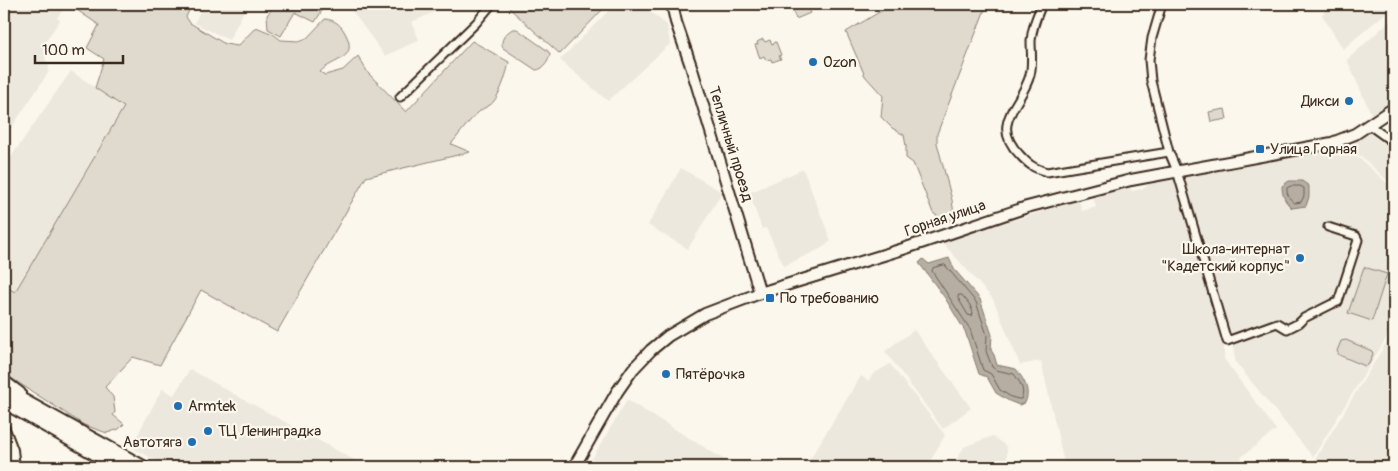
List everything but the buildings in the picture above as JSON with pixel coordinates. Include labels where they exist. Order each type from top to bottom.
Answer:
[{"type":"highway","points":[[4,390],[143,467]]},
{"type":"highway","points":[[4,402],[119,467]]},
{"type":"street","points":[[400,97],[476,23],[492,4]]},
{"type":"street","name":"Тепличный проезд","points":[[672,4],[760,293]]},
{"type":"street","points":[[1042,4],[1033,26],[1031,73],[1026,87],[1008,117],[1008,137],[1012,147],[1034,169],[1047,172],[1169,152]]},
{"type":"street","points":[[1162,4],[1152,38],[1149,60],[1152,88],[1169,152],[1177,171],[1227,341],[1277,323],[1287,329],[1304,318],[1338,302],[1358,240],[1356,236],[1328,227]]},
{"type":"street","name":"Горная улица","points":[[574,467],[617,392],[633,369],[668,336],[705,314],[760,293],[902,249],[1027,207],[1131,180],[1332,143],[1356,134],[1394,108]]},
{"type":"street","points":[[1369,125],[1394,143]]},
{"type":"street","points":[[4,381],[62,422]]},
{"type":"street","points":[[4,429],[12,450],[14,467]]},
{"type":"shaded area","points":[[4,4],[67,4],[57,18],[60,20],[44,44],[49,51],[45,58],[49,66],[48,73],[4,139]]},
{"type":"shaded area","points":[[68,4],[192,4],[186,17],[190,23],[225,44],[238,46],[256,27],[273,34],[281,40],[299,41],[307,38],[325,19],[331,20],[344,31],[349,48],[343,57],[320,72],[325,75],[343,70],[358,56],[368,73],[406,112],[472,41],[509,62],[502,85],[493,102],[481,110],[468,123],[451,144],[470,152],[366,177],[277,332],[201,290],[160,365],[133,357],[105,387],[113,397],[115,412],[113,415],[124,424],[119,429],[107,433],[84,425],[4,372],[4,286],[15,292],[124,107],[95,88],[104,59],[87,48],[99,25]]},
{"type":"shaded area","points":[[204,4],[247,5],[229,40],[194,23]]},
{"type":"shaded area","points":[[276,4],[326,4],[315,22],[295,12],[281,36],[268,29],[267,15]]},
{"type":"shaded area","points":[[347,4],[452,4],[412,22],[419,40],[385,56]]},
{"type":"shaded area","points":[[513,4],[599,4],[604,8],[560,54],[509,8]]},
{"type":"shaded area","points":[[615,4],[641,4],[667,25],[670,44],[608,101],[560,60]]},
{"type":"shaded area","points":[[790,4],[806,4],[810,13],[796,19]]},
{"type":"shaded area","points":[[887,4],[987,4],[937,134],[937,143],[952,200],[955,222],[943,220],[933,213],[913,163],[906,158],[904,135],[892,128],[881,117],[883,96],[865,76],[846,32],[886,8]]},
{"type":"shaded area","points":[[1330,4],[1394,4],[1394,6],[1343,49],[1322,15]]},
{"type":"shaded area","points":[[1394,17],[1394,102],[1373,118],[1347,60]]},
{"type":"shaded area","points":[[513,29],[517,29],[548,51],[550,54],[545,65],[536,70],[503,48],[502,42],[504,37]]},
{"type":"shaded area","points":[[763,39],[765,42],[770,40],[772,44],[776,42],[781,59],[772,62],[771,59],[766,60],[764,56],[760,58],[755,45]]},
{"type":"shaded area","points":[[71,71],[124,107],[15,292],[4,286],[4,167]]},
{"type":"shaded area","points":[[1225,109],[1227,119],[1211,122],[1209,112]]},
{"type":"shaded area","points":[[1368,132],[1394,151],[1394,187],[1361,156],[1343,153],[1342,146]]},
{"type":"shaded area","name":"Школа-интернат \"Кадетский корпус\"","points":[[1325,151],[1359,158],[1394,189],[1394,326],[1313,457],[1236,363],[1182,174]]},
{"type":"shaded area","points":[[681,168],[722,192],[688,249],[648,225]]},
{"type":"shaded area","points":[[803,169],[831,241],[822,248],[784,266],[766,228],[762,229],[749,193]]},
{"type":"shaded area","points":[[1174,178],[1224,343],[1224,359],[1276,430],[1241,457],[1246,467],[1065,467],[1041,361],[1020,365],[993,299],[942,242],[1076,201],[1079,201],[1082,211],[1096,207],[1093,197],[1130,188],[1132,191],[1145,188],[1149,184]]},
{"type":"shaded area","points":[[1364,267],[1387,274],[1372,321],[1348,313]]},
{"type":"shaded area","points":[[914,330],[971,408],[943,429],[885,351]]},
{"type":"shaded area","points":[[1394,330],[1394,467],[1301,467],[1314,461]]},
{"type":"shaded area","points":[[1346,340],[1372,351],[1373,354],[1369,364],[1365,366],[1339,355],[1337,351],[1341,341]]},
{"type":"shaded area","points":[[890,364],[945,435],[927,467],[805,467],[861,376],[868,381],[873,374]]},
{"type":"shaded area","points":[[190,369],[367,467],[168,467],[131,447],[162,389],[174,395]]},
{"type":"shaded area","points":[[627,400],[681,433],[736,467],[587,467]]},
{"type":"shaded area","points":[[992,436],[1007,447],[1007,467],[952,467],[964,447]]},
{"type":"water","points":[[1289,181],[1302,181],[1309,186],[1309,197],[1306,206],[1292,208],[1286,201],[1283,196],[1282,186]]},
{"type":"water","points":[[949,258],[954,269],[980,299],[992,335],[991,350],[997,365],[1016,369],[1024,381],[1027,389],[1025,403],[1019,405],[996,393],[987,377],[979,374],[965,331],[945,298],[919,263],[923,259],[929,264]]},
{"type":"place","name":"Ozon","points":[[813,62]]},
{"type":"place","name":"Дикси","points":[[1349,101]]},
{"type":"place","name":"Улица Горная","points":[[1260,149]]},
{"type":"place","name":"Школа-интернат \"Кадетский корпус\"","points":[[1300,258]]},
{"type":"place","name":"По требованию","points":[[770,298]]},
{"type":"place","name":"Пятёрочка","points":[[666,374]]},
{"type":"place","name":"Armtek","points":[[178,406]]},
{"type":"place","name":"ТЦ Ленинградка","points":[[208,431]]},
{"type":"place","name":"Автотяга","points":[[192,442]]}]
